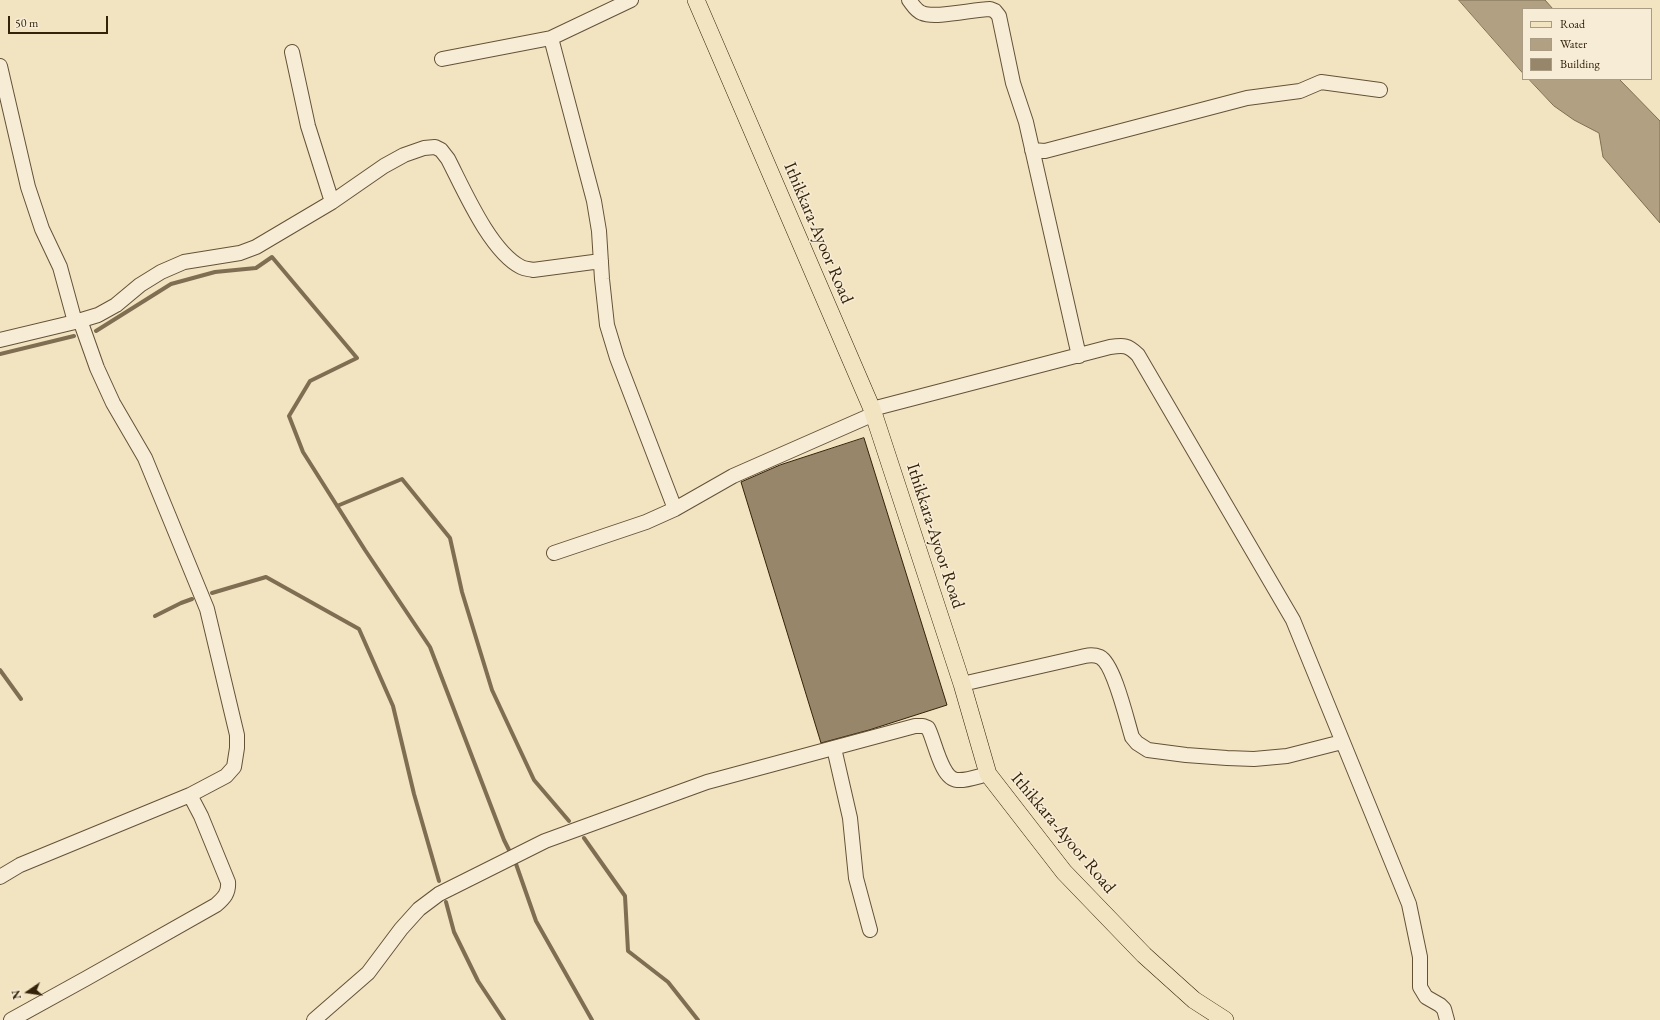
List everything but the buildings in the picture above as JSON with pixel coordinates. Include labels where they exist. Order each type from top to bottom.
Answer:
[{"type":"main road","name":"Ithikkara-Ayoor Road","points":[[699,1],[873,412],[962,684],[988,774],[1064,872],[1144,955],[1194,1000],[1225,1020]]},
{"type":"street","points":[[442,59],[551,38],[631,0]]},
{"type":"street","points":[[909,0],[916,10],[923,14],[935,15],[986,9],[995,11],[999,16],[1013,83],[1026,122],[1079,356]]},
{"type":"street","points":[[551,38],[594,201],[599,231],[607,325],[617,358],[675,509]]},
{"type":"street","points":[[292,52],[308,126],[332,202]]},
{"type":"street","points":[[0,66],[28,187],[42,229],[60,266],[77,321],[113,403],[145,458],[207,609],[235,728],[237,748],[234,767],[226,776],[190,795],[20,865],[0,877]]},
{"type":"street","points":[[1032,150],[1046,151],[1248,98],[1300,91],[1321,82],[1380,90]]},
{"type":"street","points":[[0,340],[98,315],[116,305],[140,285],[161,272],[184,262],[240,252],[256,247],[332,202],[384,166],[404,155],[424,148],[435,147],[448,159],[491,238],[515,264],[523,268],[533,270],[601,261]]},
{"type":"street","points":[[554,553],[646,522],[675,509],[733,476],[873,412],[1110,347],[1122,346],[1130,348],[1138,355],[1293,620],[1409,904],[1420,957],[1420,988],[1426,997],[1444,1009],[1447,1020]]},
{"type":"street","points":[[962,684],[1094,655],[1102,658],[1112,671],[1132,737],[1137,744],[1148,750],[1186,755],[1254,759],[1287,756],[1342,742]]},
{"type":"street","points":[[314,1020],[368,973],[401,928],[419,909],[439,894],[545,841],[707,782],[923,726],[928,728],[943,768],[951,778],[963,780],[988,774]]},
{"type":"street","points":[[834,748],[850,818],[856,878],[870,930]]},
{"type":"street","points":[[11,1020],[216,905],[225,896],[229,889],[228,882],[201,816],[190,795]]},
{"type":"water","points":[[1459,0],[1545,0],[1552,8],[1522,8],[1522,72]]},
{"type":"water","points":[[1530,80],[1620,80],[1660,121],[1660,223],[1603,157],[1599,133],[1574,120],[1554,106]]},
{"type":"waterway","points":[[96,331],[171,284],[215,272],[256,268],[272,257],[357,358],[310,381],[289,416],[303,452],[365,550],[430,647],[504,840],[516,864],[536,921],[592,1020]]},
{"type":"waterway","points":[[0,354],[74,336]]},
{"type":"waterway","points":[[337,506],[402,479],[450,538],[462,592],[492,690],[534,780],[569,821]]},
{"type":"waterway","points":[[212,593],[266,577],[359,629],[393,706],[414,794],[439,881]]},
{"type":"waterway","points":[[155,616],[192,599]]},
{"type":"waterway","points":[[0,670],[21,699]]},
{"type":"waterway","points":[[584,838],[625,896],[628,951],[668,982],[698,1020]]},
{"type":"waterway","points":[[446,902],[454,932],[478,981],[504,1020]]}]
